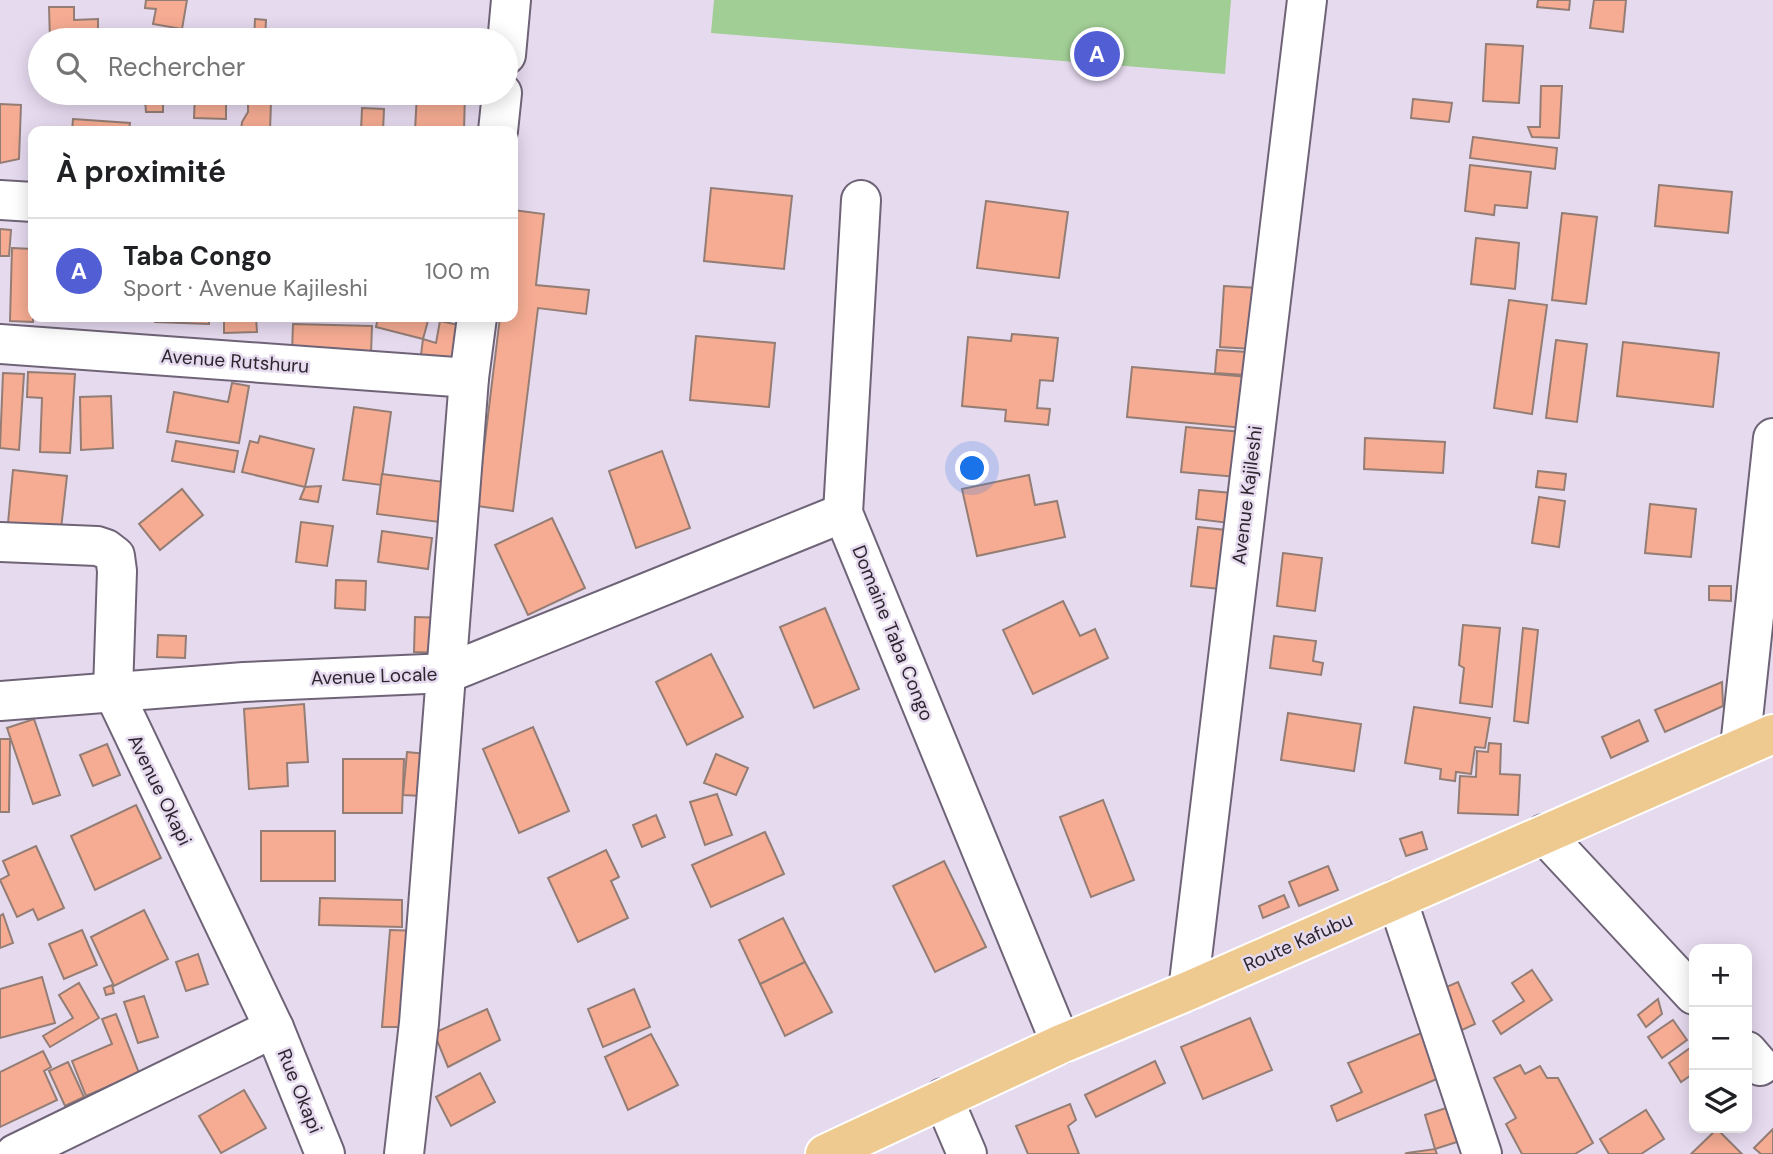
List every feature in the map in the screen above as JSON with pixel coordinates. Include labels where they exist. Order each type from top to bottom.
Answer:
[{"type":"main road","name":"Route Kafubu","points":[[825,1154],[1061,1044],[1188,991],[1756,741]]},
{"type":"street","points":[[508,28],[511,0]]},
{"type":"street","name":"Avenue Kajileshi","points":[[1188,991],[1307,0]]},
{"type":"street","points":[[499,126],[501,105]]},
{"type":"street","points":[[0,200],[28,202]]},
{"type":"street","name":"Domaine Taba Congo","points":[[861,200],[844,513],[1061,1044]]},
{"type":"street","points":[[404,1154],[420,1010],[469,378],[476,322]]},
{"type":"street","name":"Avenue Rutshuru","points":[[0,344],[469,378]]},
{"type":"street","points":[[1756,741],[1773,438]]},
{"type":"street","name":"Avenue Locale","points":[[0,701],[244,682],[448,673],[844,513]]},
{"type":"street","name":"Avenue Okapi","points":[[0,541],[97,546],[115,556],[113,691],[274,1028]]},
{"type":"street","points":[[1544,834],[1689,990]]},
{"type":"street","points":[[1397,899],[1482,1154]]},
{"type":"street","points":[[15,1154],[274,1028]]},
{"type":"street","name":"Rue Okapi","points":[[274,1028],[325,1154]]},
{"type":"street","points":[[943,1098],[967,1154]]},
{"type":"green space","points":[[714,0],[1231,0],[1225,74],[711,33]]},
{"type":"building","points":[[146,0],[187,0],[182,28],[153,24],[156,9],[145,8]]},
{"type":"building","points":[[1538,0],[1570,0],[1569,10],[1537,7]]},
{"type":"building","points":[[1594,0],[1626,0],[1623,32],[1590,28]]},
{"type":"building","points":[[49,7],[74,7],[74,20],[98,19],[98,28],[50,28]]},
{"type":"building","points":[[255,19],[266,20],[266,28],[255,28]]},
{"type":"building","points":[[1486,44],[1523,46],[1519,103],[1483,101]]},
{"type":"building","points":[[1541,86],[1562,86],[1559,138],[1532,137],[1528,127],[1540,127]]},
{"type":"building","points":[[1413,99],[1452,103],[1449,122],[1411,118]]},
{"type":"building","points":[[0,104],[21,105],[19,159],[0,163]]},
{"type":"building","points":[[145,105],[163,105],[163,112],[146,112]]},
{"type":"building","points":[[195,105],[226,105],[226,119],[194,118]]},
{"type":"building","points":[[248,105],[271,105],[270,126],[242,126]]},
{"type":"building","points":[[416,105],[465,105],[464,126],[415,126]]},
{"type":"building","points":[[362,108],[384,109],[383,126],[361,126]]},
{"type":"building","points":[[73,119],[130,123],[130,126],[72,126]]},
{"type":"building","points":[[1473,137],[1557,148],[1555,169],[1470,158]]},
{"type":"building","points":[[1470,165],[1531,172],[1527,208],[1495,205],[1494,215],[1465,211]]},
{"type":"building","points":[[1659,185],[1732,192],[1728,233],[1655,226]]},
{"type":"building","points":[[711,188],[792,196],[784,269],[704,261]]},
{"type":"building","points":[[986,201],[1068,212],[1059,278],[977,268]]},
{"type":"building","points":[[518,211],[544,214],[536,285],[589,290],[586,314],[538,308],[513,511],[477,506],[499,322],[518,322]]},
{"type":"building","points":[[1562,213],[1597,217],[1586,304],[1552,300]]},
{"type":"building","points":[[0,229],[11,230],[9,256],[0,256]]},
{"type":"building","points":[[1476,238],[1519,243],[1515,289],[1471,284]]},
{"type":"building","points":[[12,248],[28,249],[28,322],[10,321]]},
{"type":"building","points":[[1224,286],[1258,288],[1253,349],[1220,347]]},
{"type":"building","points":[[1509,300],[1547,305],[1532,414],[1494,408]]},
{"type":"building","points":[[155,322],[209,322],[209,324]]},
{"type":"building","points":[[224,322],[256,322],[257,332],[224,333]]},
{"type":"building","points":[[377,322],[428,322],[423,339],[376,327]]},
{"type":"building","points":[[440,322],[468,327],[461,363],[421,355],[423,339],[436,343]]},
{"type":"building","points":[[293,324],[372,326],[371,354],[292,352]]},
{"type":"building","points":[[1012,334],[1058,338],[1053,381],[1040,380],[1037,408],[1050,409],[1048,425],[1005,421],[1006,410],[962,406],[968,337],[1011,341]]},
{"type":"building","points":[[696,336],[775,343],[769,407],[690,400]]},
{"type":"building","points":[[1556,340],[1587,344],[1577,422],[1546,418]]},
{"type":"building","points":[[1623,342],[1719,353],[1713,407],[1617,396]]},
{"type":"building","points":[[1217,350],[1247,352],[1245,375],[1215,373]]},
{"type":"building","points":[[1132,367],[1249,377],[1244,428],[1127,417]]},
{"type":"building","points":[[28,372],[75,374],[70,453],[40,452],[42,398],[27,397]]},
{"type":"building","points":[[3,373],[24,374],[19,450],[0,448]]},
{"type":"building","points":[[232,383],[249,386],[239,443],[167,432],[174,392],[228,402]]},
{"type":"building","points":[[111,396],[113,448],[81,450],[80,397]]},
{"type":"building","points":[[354,407],[391,412],[381,485],[343,480]]},
{"type":"building","points":[[1186,427],[1242,432],[1237,477],[1181,472]]},
{"type":"building","points":[[260,436],[314,449],[305,487],[242,472],[250,441],[258,443]]},
{"type":"building","points":[[1365,438],[1445,442],[1443,473],[1364,469]]},
{"type":"building","points":[[176,441],[238,451],[234,472],[172,461]]},
{"type":"building","points":[[662,451],[690,528],[636,548],[609,471]]},
{"type":"building","points":[[13,470],[67,476],[61,529],[8,523]]},
{"type":"building","points":[[1538,471],[1566,474],[1564,490],[1536,487]]},
{"type":"building","points":[[382,474],[452,483],[447,523],[377,514]]},
{"type":"building","points":[[1029,475],[1035,505],[1057,501],[1065,537],[977,556],[962,489]]},
{"type":"building","points":[[321,486],[318,502],[300,499],[305,487]]},
{"type":"building","points":[[182,489],[203,515],[160,550],[139,524]]},
{"type":"building","points":[[1199,490],[1232,493],[1229,523],[1196,519]]},
{"type":"building","points":[[1539,497],[1565,501],[1559,547],[1532,543]]},
{"type":"building","points":[[1650,504],[1696,509],[1691,557],[1645,553]]},
{"type":"building","points":[[552,518],[585,588],[528,615],[495,545]]},
{"type":"building","points":[[301,522],[333,526],[327,566],[296,562]]},
{"type":"building","points":[[1198,527],[1226,530],[1220,589],[1191,586]]},
{"type":"building","points":[[382,531],[432,538],[428,569],[378,562]]},
{"type":"building","points":[[1283,553],[1322,558],[1315,611],[1277,606]]},
{"type":"building","points":[[336,580],[366,581],[365,610],[335,608]]},
{"type":"building","points":[[1709,586],[1731,586],[1731,601],[1709,600]]},
{"type":"building","points":[[1063,601],[1080,636],[1095,629],[1108,658],[1033,694],[1003,630]]},
{"type":"building","points":[[825,608],[859,689],[814,708],[780,627]]},
{"type":"building","points":[[415,617],[448,618],[447,653],[414,652]]},
{"type":"building","points":[[1463,625],[1500,628],[1492,707],[1460,703],[1464,668],[1459,665]]},
{"type":"building","points":[[1523,628],[1538,630],[1528,723],[1514,721]]},
{"type":"building","points":[[158,635],[186,636],[185,658],[157,657]]},
{"type":"building","points":[[1274,636],[1316,641],[1313,661],[1323,663],[1321,675],[1270,668]]},
{"type":"building","points":[[711,654],[743,717],[687,745],[656,682]]},
{"type":"building","points":[[1722,682],[1723,706],[1665,732],[1655,710]]},
{"type":"building","points":[[304,704],[308,762],[287,763],[288,786],[249,789],[244,709]]},
{"type":"building","points":[[1414,707],[1490,718],[1485,748],[1475,747],[1471,774],[1456,772],[1455,781],[1440,779],[1441,769],[1405,763]]},
{"type":"building","points":[[1288,713],[1361,724],[1354,771],[1281,760]]},
{"type":"building","points":[[34,719],[60,795],[33,804],[7,728]]},
{"type":"building","points":[[1639,720],[1648,741],[1611,758],[1602,737]]},
{"type":"building","points":[[533,727],[569,811],[519,833],[483,749]]},
{"type":"building","points":[[0,739],[10,739],[9,812],[0,812]]},
{"type":"building","points":[[1489,743],[1501,744],[1500,774],[1520,775],[1518,815],[1458,813],[1460,776],[1476,777],[1477,751],[1488,752]]},
{"type":"building","points":[[107,744],[120,775],[93,786],[80,755]]},
{"type":"building","points":[[407,752],[426,754],[422,796],[403,795]]},
{"type":"building","points":[[716,754],[748,768],[736,795],[704,783]]},
{"type":"building","points":[[343,759],[404,759],[402,813],[343,813]]},
{"type":"building","points":[[717,794],[732,835],[705,845],[690,802]]},
{"type":"building","points":[[1103,800],[1134,880],[1091,897],[1060,817]]},
{"type":"building","points":[[136,805],[161,858],[95,890],[71,836]]},
{"type":"building","points":[[656,815],[665,837],[642,847],[633,825]]},
{"type":"building","points":[[261,831],[335,831],[335,881],[261,881]]},
{"type":"building","points":[[765,832],[784,874],[711,907],[692,865]]},
{"type":"building","points":[[1422,832],[1427,849],[1406,856],[1400,839]]},
{"type":"building","points":[[36,846],[64,908],[38,920],[33,909],[17,917],[0,880],[9,875],[3,861]]},
{"type":"building","points":[[606,850],[619,877],[611,881],[628,918],[578,942],[548,878]]},
{"type":"building","points":[[944,861],[986,947],[935,972],[893,886]]},
{"type":"building","points":[[1328,866],[1338,890],[1299,906],[1289,882]]},
{"type":"building","points":[[1284,895],[1289,907],[1263,918],[1259,906]]},
{"type":"building","points":[[320,898],[402,900],[402,927],[319,925]]},
{"type":"building","points":[[144,910],[168,959],[114,986],[91,937]]},
{"type":"building","points":[[3,914],[13,943],[0,948],[0,916]]},
{"type":"building","points":[[783,918],[805,962],[760,984],[739,940]]},
{"type":"building","points":[[82,930],[97,965],[64,979],[49,944]]},
{"type":"building","points":[[390,930],[421,931],[409,1027],[382,1027]]},
{"type":"building","points":[[198,954],[208,984],[186,991],[176,962]]},
{"type":"building","points":[[805,962],[832,1012],[785,1036],[760,984]]},
{"type":"building","points":[[1532,970],[1552,1000],[1501,1034],[1493,1021],[1524,1001],[1512,983]]},
{"type":"building","points":[[42,977],[55,1023],[0,1038],[0,989]]},
{"type":"building","points":[[1458,982],[1475,1024],[1462,1030],[1444,988]]},
{"type":"building","points":[[79,983],[99,1018],[50,1047],[43,1036],[73,1018],[59,995]]},
{"type":"building","points":[[112,985],[114,993],[106,995],[104,988]]},
{"type":"building","points":[[634,989],[650,1027],[603,1047],[588,1009]]},
{"type":"building","points":[[144,996],[158,1037],[138,1043],[124,1002]]},
{"type":"building","points":[[1658,999],[1662,1014],[1646,1027],[1638,1015]]},
{"type":"building","points":[[487,1009],[500,1040],[448,1067],[434,1033]]},
{"type":"building","points":[[116,1014],[139,1073],[86,1096],[72,1061],[112,1044],[102,1019]]},
{"type":"building","points":[[1250,1018],[1272,1070],[1203,1099],[1181,1047]]},
{"type":"building","points":[[1673,1020],[1687,1040],[1662,1058],[1648,1037]]},
{"type":"building","points":[[1424,1032],[1444,1076],[1337,1121],[1331,1106],[1362,1092],[1348,1063]]},
{"type":"building","points":[[651,1034],[678,1085],[628,1110],[605,1057]]},
{"type":"building","points":[[1689,1049],[1689,1076],[1681,1082],[1669,1063]]},
{"type":"building","points":[[43,1051],[51,1067],[44,1071],[57,1100],[0,1127],[0,1072]]},
{"type":"building","points":[[1155,1061],[1165,1083],[1096,1117],[1085,1095]]},
{"type":"building","points":[[68,1062],[84,1097],[65,1106],[49,1071]]},
{"type":"building","points":[[1520,1065],[1525,1074],[1540,1066],[1547,1078],[1558,1078],[1593,1143],[1575,1154],[1522,1154],[1506,1124],[1516,1118],[1494,1078]]},
{"type":"building","points":[[480,1073],[495,1102],[451,1126],[436,1097]]},
{"type":"building","points":[[244,1090],[266,1128],[221,1153],[199,1116]]},
{"type":"building","points":[[1070,1104],[1076,1120],[1068,1126],[1079,1154],[1028,1154],[1016,1126]]},
{"type":"building","points":[[1452,1106],[1463,1140],[1435,1149],[1425,1115]]},
{"type":"building","points":[[1646,1110],[1664,1139],[1641,1154],[1609,1154],[1600,1139]]},
{"type":"building","points":[[1773,1129],[1773,1154],[1761,1154],[1754,1148]]},
{"type":"building","points":[[1713,1133],[1721,1133],[1742,1154],[1691,1154]]},
{"type":"building","points":[[1435,1149],[1437,1154],[1405,1154],[1407,1153]]},
{"type":"place","name":"Taba Congo","points":[[1097,54]]}]
